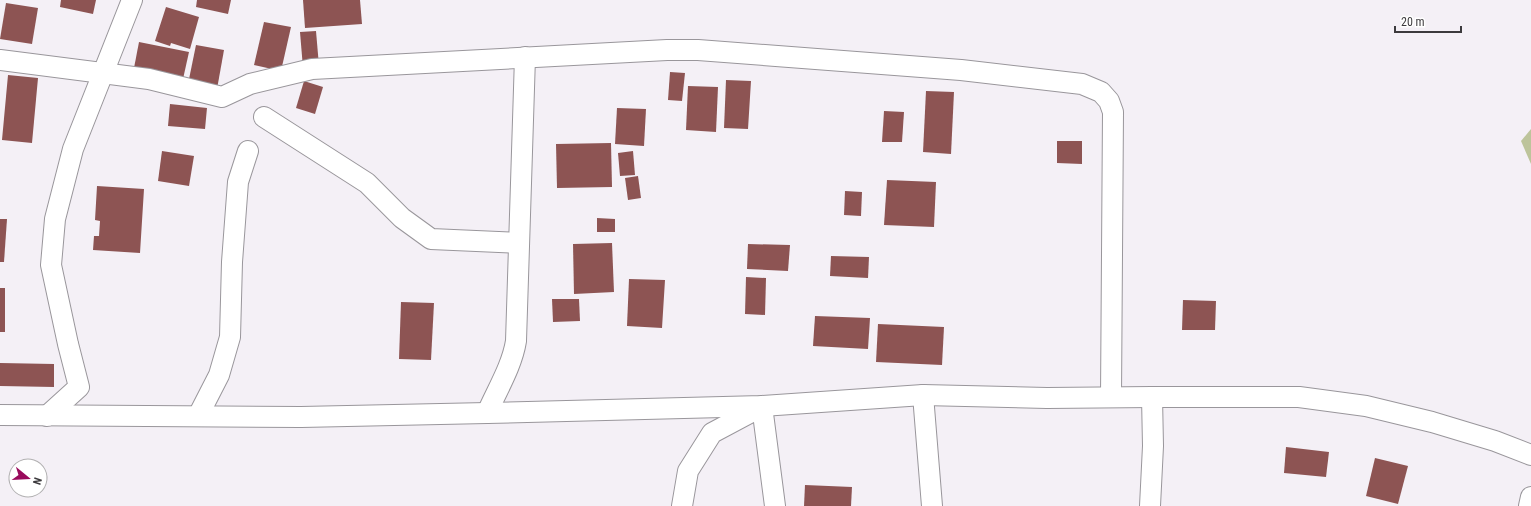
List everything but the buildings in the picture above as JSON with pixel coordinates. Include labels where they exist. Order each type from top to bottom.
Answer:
[{"type":"street","points":[[47,416],[79,386],[68,344],[51,265],[52,239],[55,219],[73,149],[132,0]]},
{"type":"street","points":[[0,60],[149,79],[222,97],[250,84],[312,69],[525,57],[698,50],[961,70],[1082,84],[1101,92],[1109,101],[1113,112],[1111,397]]},
{"type":"street","points":[[487,413],[515,351],[520,243],[525,57]]},
{"type":"street","points":[[264,117],[367,183],[402,218],[431,239],[520,243]]},
{"type":"street","points":[[198,416],[219,375],[230,337],[232,262],[238,182],[248,151]]},
{"type":"street","points":[[923,395],[932,506]]},
{"type":"street","points":[[0,415],[301,417],[487,413],[762,406],[923,395],[1033,398],[1299,397],[1366,406],[1432,422],[1495,441],[1531,455]]},
{"type":"street","points":[[1150,506],[1153,446],[1152,397]]},
{"type":"street","points":[[682,506],[688,471],[712,433],[762,406]]},
{"type":"street","points":[[762,406],[775,506]]},
{"type":"street","points":[[1529,506],[1531,497]]},
{"type":"green space","points":[[1531,129],[1531,164],[1521,141]]}]
